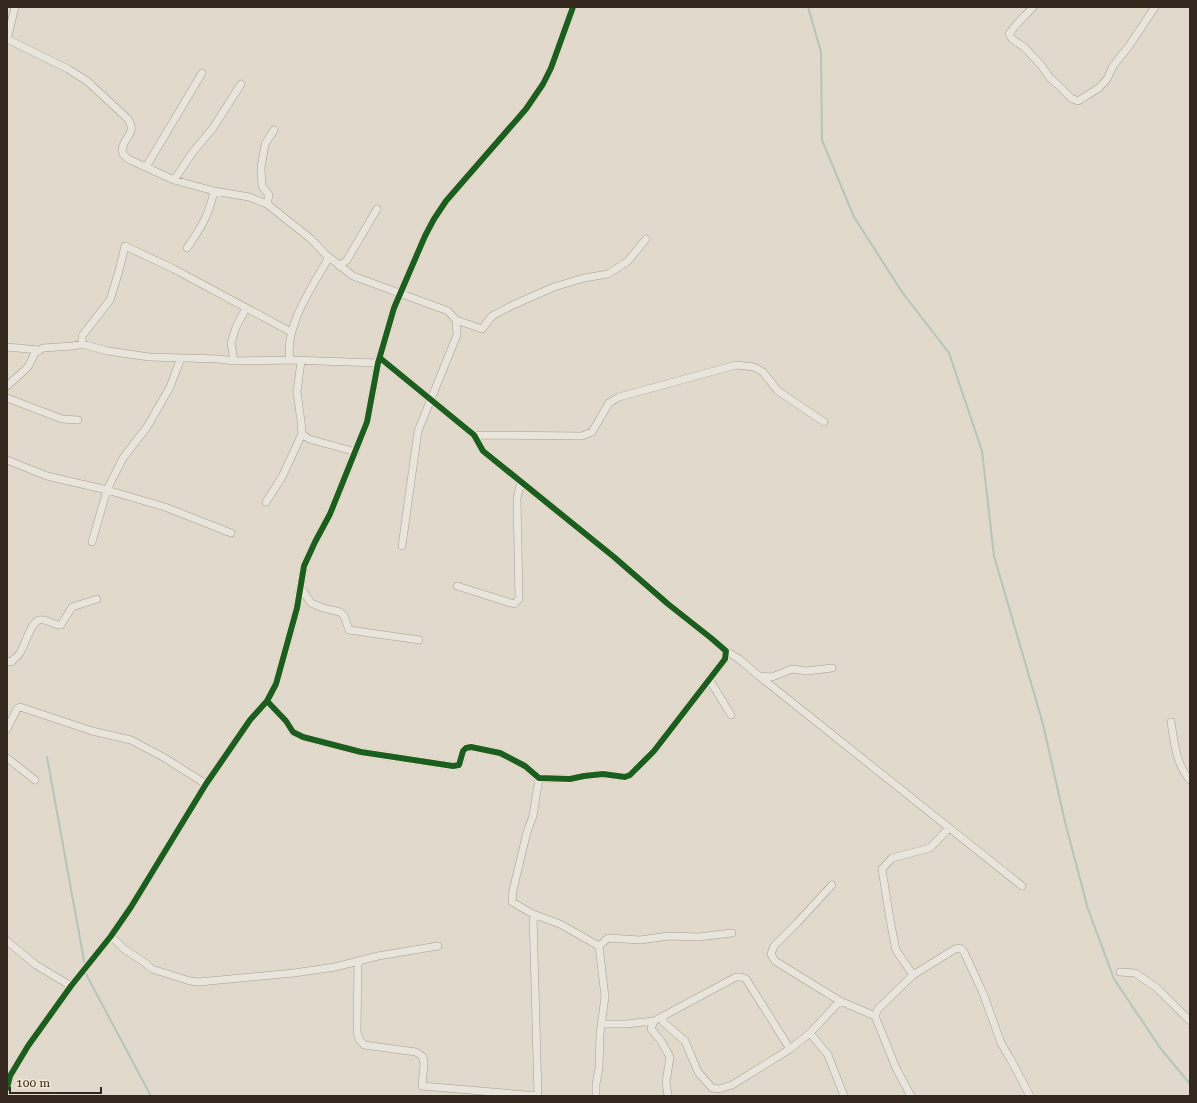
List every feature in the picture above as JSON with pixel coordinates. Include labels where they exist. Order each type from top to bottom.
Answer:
[{"type":"street","points":[[15,7],[7,40],[68,69],[87,81],[128,119],[131,125],[131,132],[122,145],[123,154],[128,159],[174,180],[214,191],[249,197],[267,204],[311,239],[339,266],[353,276],[448,311],[456,320],[482,329],[492,316],[554,287],[584,278],[608,274],[628,261],[646,239]]},
{"type":"street","points":[[7,1088],[9,1075],[28,1046],[131,907],[206,784],[250,720],[267,701],[276,684],[297,608],[304,566],[314,542],[330,514],[367,422],[379,360],[394,308],[425,236],[434,219],[461,183],[526,109],[543,84],[551,68],[573,7]]},
{"type":"street","points":[[1033,7],[1023,19],[1018,22],[1009,34],[1012,39],[1024,47],[1036,59],[1050,78],[1071,98],[1078,101],[1099,88],[1107,79],[1114,66],[1130,46],[1155,7]]},
{"type":"street","points":[[146,167],[202,73]]},
{"type":"street","points":[[174,180],[193,152],[213,128],[241,84]]},
{"type":"street","points":[[267,204],[269,196],[262,186],[261,168],[265,144],[274,130]]},
{"type":"street","points":[[186,248],[202,227],[211,206],[214,191]]},
{"type":"street","points":[[339,266],[348,260],[377,209]]},
{"type":"street","points":[[82,344],[82,336],[110,300],[124,246],[174,269],[291,332]]},
{"type":"street","points":[[290,360],[291,332],[300,310],[329,257]]},
{"type":"street","points":[[234,361],[231,343],[236,327],[246,308]]},
{"type":"street","points":[[402,546],[418,431],[456,335],[456,320]]},
{"type":"street","points":[[7,347],[39,350],[43,348],[82,344],[108,351],[142,356],[234,361],[379,360],[474,435],[483,451],[614,557],[668,604],[726,651],[740,659],[759,676],[1022,886]]},
{"type":"street","points":[[7,386],[28,367],[39,350]]},
{"type":"street","points":[[92,542],[107,490],[123,458],[147,427],[170,387],[181,358]]},
{"type":"street","points":[[266,502],[282,477],[302,434],[302,421],[297,392],[301,361]]},
{"type":"street","points":[[474,435],[582,436],[592,432],[609,403],[619,397],[736,365],[754,367],[763,372],[778,391],[824,422]]},
{"type":"street","points":[[7,398],[62,419],[78,420]]},
{"type":"street","points":[[302,434],[309,439],[356,452]]},
{"type":"street","points":[[7,460],[47,476],[107,490],[165,507],[231,534]]},
{"type":"street","points":[[457,586],[514,604],[518,599],[517,498],[521,482]]},
{"type":"street","points":[[301,588],[310,603],[340,612],[344,616],[349,630],[419,640]]},
{"type":"street","points":[[7,661],[10,662],[20,653],[33,625],[37,620],[61,625],[72,607],[98,599]]},
{"type":"street","points":[[267,701],[286,721],[293,732],[303,737],[361,752],[453,766],[459,765],[463,751],[466,748],[471,747],[500,752],[525,766],[539,778],[570,779],[603,774],[625,776],[630,775],[654,751],[725,659],[726,651]]},
{"type":"street","points":[[759,676],[772,677],[792,669],[807,671],[832,668]]},
{"type":"street","points":[[709,679],[731,715]]},
{"type":"street","points":[[7,729],[17,709],[20,707],[92,731],[131,740],[163,757],[206,784]]},
{"type":"street","points":[[1171,722],[1176,752],[1184,773],[1190,780]]},
{"type":"street","points":[[7,758],[35,780]]},
{"type":"street","points":[[165,761],[206,784]]},
{"type":"street","points":[[539,778],[533,816],[527,832],[513,890],[512,902],[533,914],[560,924],[599,946]]},
{"type":"street","points":[[913,975],[896,950],[882,869],[892,858],[930,848],[949,828]]},
{"type":"street","points":[[832,885],[774,946],[771,954],[774,961],[840,1001],[875,1016],[896,1068],[911,1096]]},
{"type":"street","points":[[358,961],[357,1032],[359,1039],[364,1045],[416,1052],[423,1057],[424,1064],[422,1086],[538,1096],[533,914]]},
{"type":"street","points":[[599,946],[608,938],[640,940],[668,936],[698,937],[732,934]]},
{"type":"street","points":[[111,936],[124,949],[152,969],[190,981],[199,982],[334,968],[378,956],[438,946]]},
{"type":"street","points":[[7,941],[36,965],[71,986]]},
{"type":"street","points":[[596,1096],[604,997],[599,946]]},
{"type":"street","points":[[875,1016],[878,1009],[913,975],[955,949],[960,948],[964,952],[983,992],[1001,1043],[1030,1096]]},
{"type":"street","points":[[1120,972],[1135,973],[1157,988],[1190,1021]]},
{"type":"street","points":[[602,1024],[626,1024],[654,1020],[736,977],[741,977],[746,979],[790,1049]]},
{"type":"street","points":[[663,1016],[664,1022],[685,1041],[698,1072],[712,1088],[719,1089],[732,1085],[790,1049],[810,1033],[840,1001]]},
{"type":"street","points":[[654,1020],[651,1029],[661,1041],[670,1057],[666,1082],[668,1096]]},
{"type":"street","points":[[810,1033],[828,1055],[844,1096]]},
{"type":"waterway","points":[[808,7],[821,52],[822,140],[854,217],[902,292],[949,353],[982,451],[994,556],[1043,724],[1065,822],[1088,909],[1114,979],[1161,1049],[1190,1084]]},
{"type":"waterway","points":[[47,757],[85,966]]},
{"type":"waterway","points":[[85,970],[151,1096]]},
{"type":"cycle path","points":[[7,1088],[10,1076],[28,1046],[131,907],[206,784],[250,720],[267,701],[276,684],[297,608],[304,566],[330,514],[367,422],[378,363],[394,308],[425,236],[446,201],[526,109],[543,84],[551,68],[573,7]]},
{"type":"cycle path","points":[[267,701],[286,721],[293,732],[303,737],[361,752],[453,766],[459,765],[463,751],[466,748],[471,747],[500,753],[525,766],[539,778],[570,779],[603,774],[625,777],[630,775],[654,751],[725,659],[726,651],[668,604],[614,557],[483,451],[474,435],[380,358]]}]
